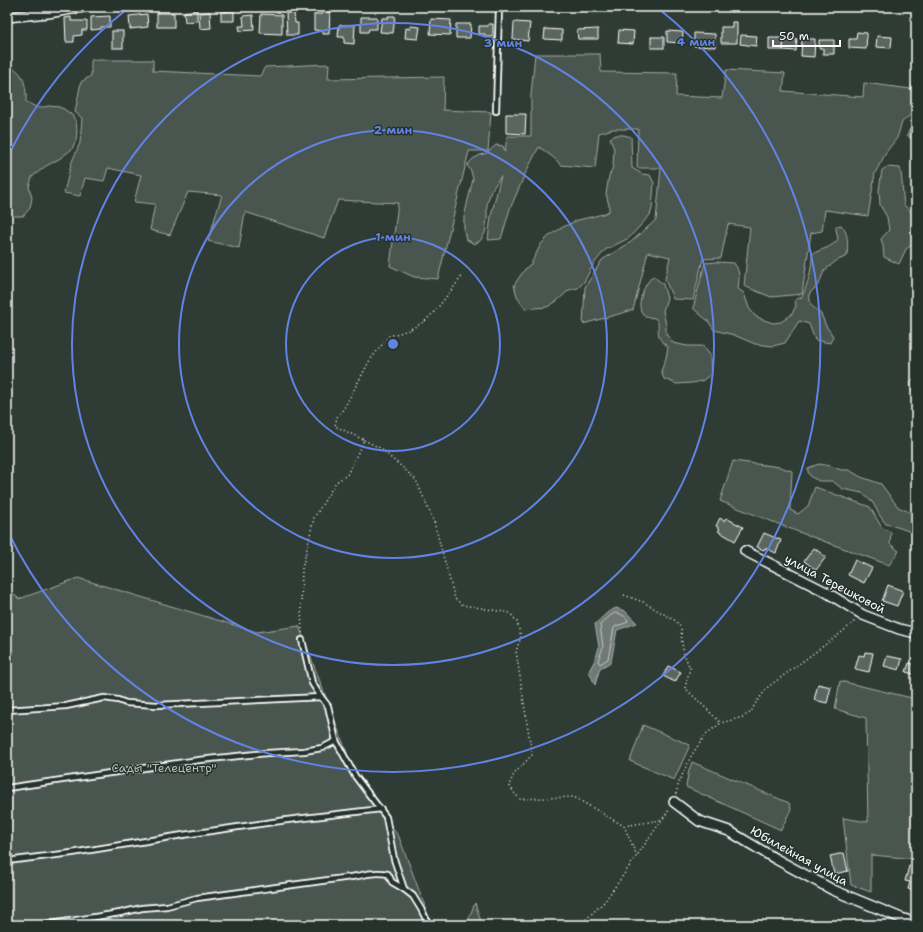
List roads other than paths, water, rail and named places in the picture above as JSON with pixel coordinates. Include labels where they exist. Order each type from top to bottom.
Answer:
[{"type":"street","points":[[7,17],[48,13],[83,7]]},
{"type":"street","name":"улица Терешковой","points":[[745,552],[826,592],[862,615],[899,629],[916,633]]},
{"type":"street","name":"Юбилейная улица","points":[[674,802],[699,821],[729,831],[774,858],[833,890],[916,923]]},
{"type":"lane","points":[[496,111],[499,7]]},
{"type":"lane","points":[[302,640],[312,683],[328,706],[336,741],[355,776],[386,817],[394,859],[404,889]]},
{"type":"lane","points":[[7,710],[66,706],[104,698],[118,700],[126,704],[157,705],[321,697]]},
{"type":"lane","points":[[7,788],[199,760],[304,751],[322,748],[336,741]]},
{"type":"lane","points":[[7,861],[72,853],[287,820],[381,809]]},
{"type":"lane","points":[[45,925],[142,908],[167,906],[197,898],[337,879],[369,873],[388,874],[392,882],[413,896],[429,925]]},
{"type":"water","points":[[916,120],[916,143],[907,135]]},
{"type":"water","points":[[616,608],[625,611],[637,623],[617,630],[611,662],[600,668],[595,685],[589,671],[596,658],[599,647],[595,624],[608,612]]},
{"type":"park label","name":"Сады \"Телецентр\"","points":[[164,768]]}]
